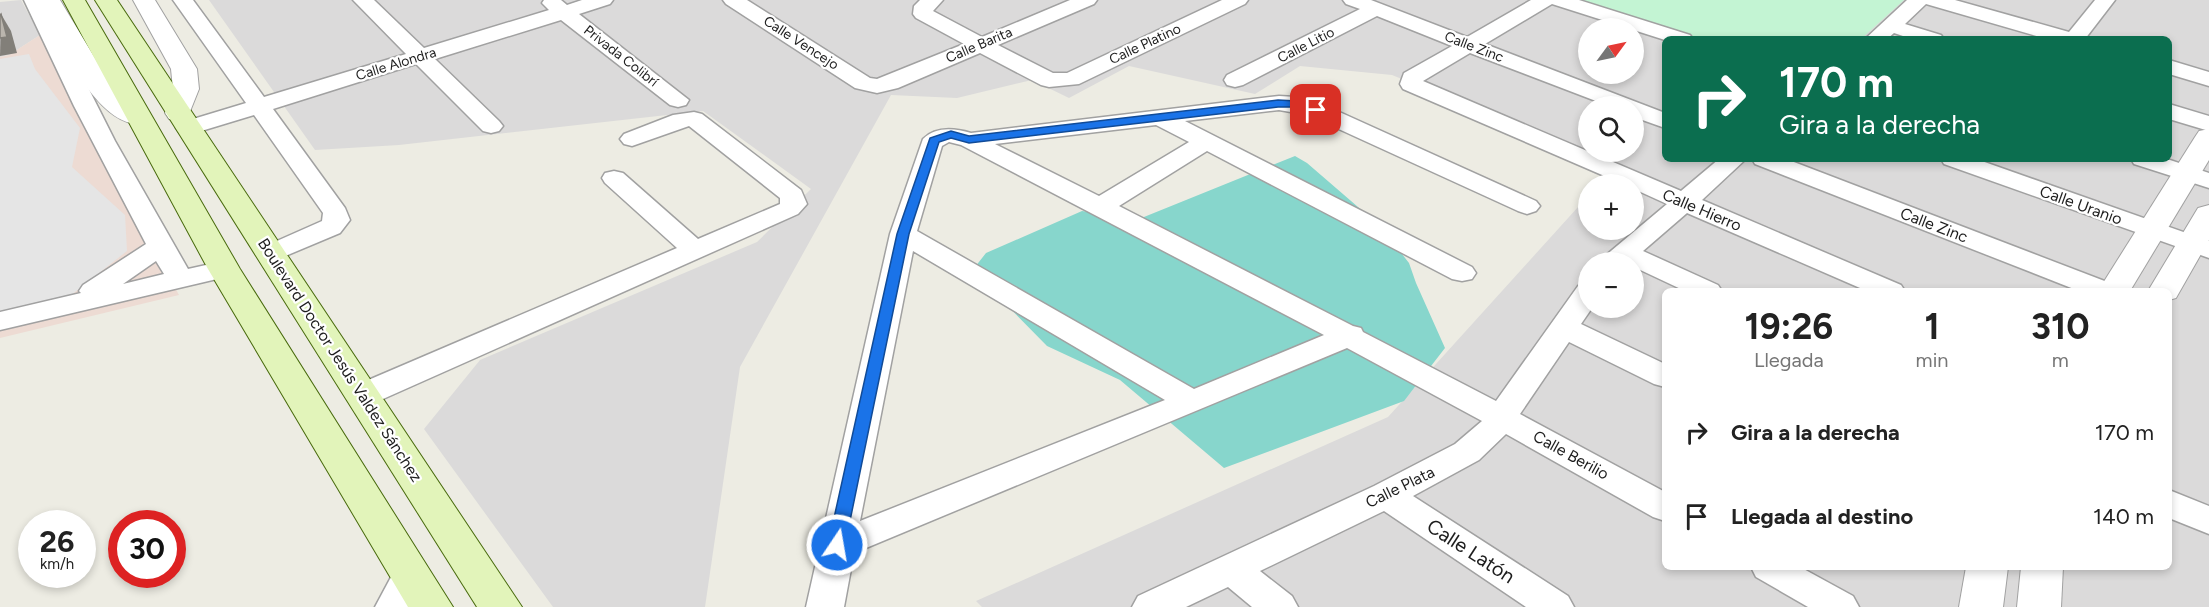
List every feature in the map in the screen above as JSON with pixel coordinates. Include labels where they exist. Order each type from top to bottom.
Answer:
[{"type":"main road","points":[[74,0],[224,269],[431,607]]},
{"type":"main road","name":"Boulevard Doctor Jesús Valdez Sánchez","points":[[106,0],[500,607]]},
{"type":"street","points":[[34,0],[93,123],[180,279]]},
{"type":"street","points":[[49,0],[104,93],[122,109],[138,117]]},
{"type":"street","points":[[144,0],[184,69],[186,89],[183,121]]},
{"type":"street","points":[[183,0],[336,213],[337,220],[322,232],[271,254]]},
{"type":"street","points":[[363,0],[491,126]]},
{"type":"street","name":"Calle Alondra","points":[[183,121],[261,106],[421,56],[555,6],[603,0]]},
{"type":"street","name":"Calle Vencejo","points":[[734,0],[870,85]]},
{"type":"street","name":"Calle Barita","points":[[870,85],[890,82],[1087,0]]},
{"type":"street","name":"Calle Platino","points":[[981,45],[1050,80],[1071,79],[1238,0]]},
{"type":"street","name":"Calle Zinc","points":[[1353,0],[1602,96]]},
{"type":"street","points":[[1469,45],[1545,0]]},
{"type":"street","points":[[1558,0],[1673,36]]},
{"type":"street","points":[[1879,36],[1918,0]]},
{"type":"street","points":[[1933,0],[2061,36]]},
{"type":"street","points":[[2075,36],[2105,0]]},
{"type":"street","name":"Privada Colibrí","points":[[555,6],[678,100]]},
{"type":"street","points":[[928,7],[981,45]]},
{"type":"street","name":"Calle Litio","points":[[1235,80],[1376,9]]},
{"type":"street","points":[[1891,26],[1924,36]]},
{"type":"street","name":"Calle Hierro","points":[[1469,45],[1412,78],[1410,81],[1413,86],[1885,288]]},
{"type":"street","points":[[2172,68],[2209,79]]},
{"type":"street","points":[[825,607],[903,234],[934,140],[951,135],[969,140],[1278,104],[1305,105],[1527,206]]},
{"type":"street","points":[[1644,112],[1662,120]]},
{"type":"street","points":[[2172,112],[2209,124]]},
{"type":"street","points":[[1159,117],[1462,273]]},
{"type":"street","points":[[363,395],[789,209],[795,199],[694,119],[681,120],[632,139]]},
{"type":"street","points":[[2116,288],[2152,230],[2198,177],[2209,137]]},
{"type":"street","name":"Calle Berilio","points":[[969,140],[1351,335],[1662,506]]},
{"type":"street","points":[[1100,207],[1205,142]]},
{"type":"street","points":[[1627,252],[1731,162]]},
{"type":"street","name":"Calle Zinc","points":[[1772,162],[2097,288]]},
{"type":"street","name":"Calle Uranio","points":[[1961,162],[2200,247]]},
{"type":"street","points":[[2152,162],[2198,177]]},
{"type":"street","points":[[614,178],[695,250]]},
{"type":"street","points":[[2166,288],[2200,247],[2209,214]]},
{"type":"street","points":[[903,234],[1192,402]]},
{"type":"street","points":[[70,304],[161,246]]},
{"type":"street","points":[[1644,267],[1700,288]]},
{"type":"street","points":[[0,321],[224,269]]},
{"type":"street","name":"Calle Plata","points":[[1151,607],[1386,495],[1467,452],[1491,432],[1489,409],[1565,328],[1578,308]]},
{"type":"street","points":[[1565,328],[1662,376]]},
{"type":"street","points":[[837,545],[1192,402],[1351,335]]},
{"type":"street","name":"Calle Latón","points":[[1386,495],[1555,607]]},
{"type":"street","points":[[2172,504],[2209,521]]},
{"type":"street","points":[[1231,569],[1279,607]]},
{"type":"street","points":[[1774,570],[1840,607]]},
{"type":"street","points":[[2039,607],[2042,570]]},
{"type":"street","points":[[394,607],[411,574]]},
{"type":"shaded area","points":[[21,0],[40,35],[9,55],[0,57],[0,2]]},
{"type":"shaded area","points":[[209,0],[2209,0],[2209,607],[982,607],[976,601],[1388,417],[1578,207],[1578,240],[1644,240],[1644,174],[1620,174],[1626,170],[1606,162],[1644,162],[1644,96],[1578,96],[1578,151],[1392,75],[1300,66],[1255,94],[1129,66],[1069,98],[1032,80],[957,98],[891,95],[740,367],[705,607],[553,607],[424,429],[480,360],[757,242],[811,189],[703,111],[399,145],[315,150]]},
{"type":"shaded area","points":[[40,35],[179,295],[0,338],[0,57],[9,55]]},
{"type":"shaded area","points":[[29,54],[35,69],[80,128],[72,167],[125,215],[127,251],[70,296],[0,314],[0,59]]},
{"type":"shaded area","points":[[1295,156],[1307,163],[1380,226],[1409,263],[1445,348],[1404,401],[1224,468],[1120,380],[1047,346],[995,293],[975,267],[986,253],[1082,211],[1139,219]]},
{"type":"green space","points":[[1572,0],[1904,0],[1864,36],[1693,36],[1677,34],[1644,23],[1644,18],[1628,18]]},
{"type":"building","points":[[0,15],[7,37],[0,38]]},
{"type":"route","points":[[837,545],[903,234],[934,140],[951,135],[969,140],[1287,103],[1305,105],[1316,110]]}]
